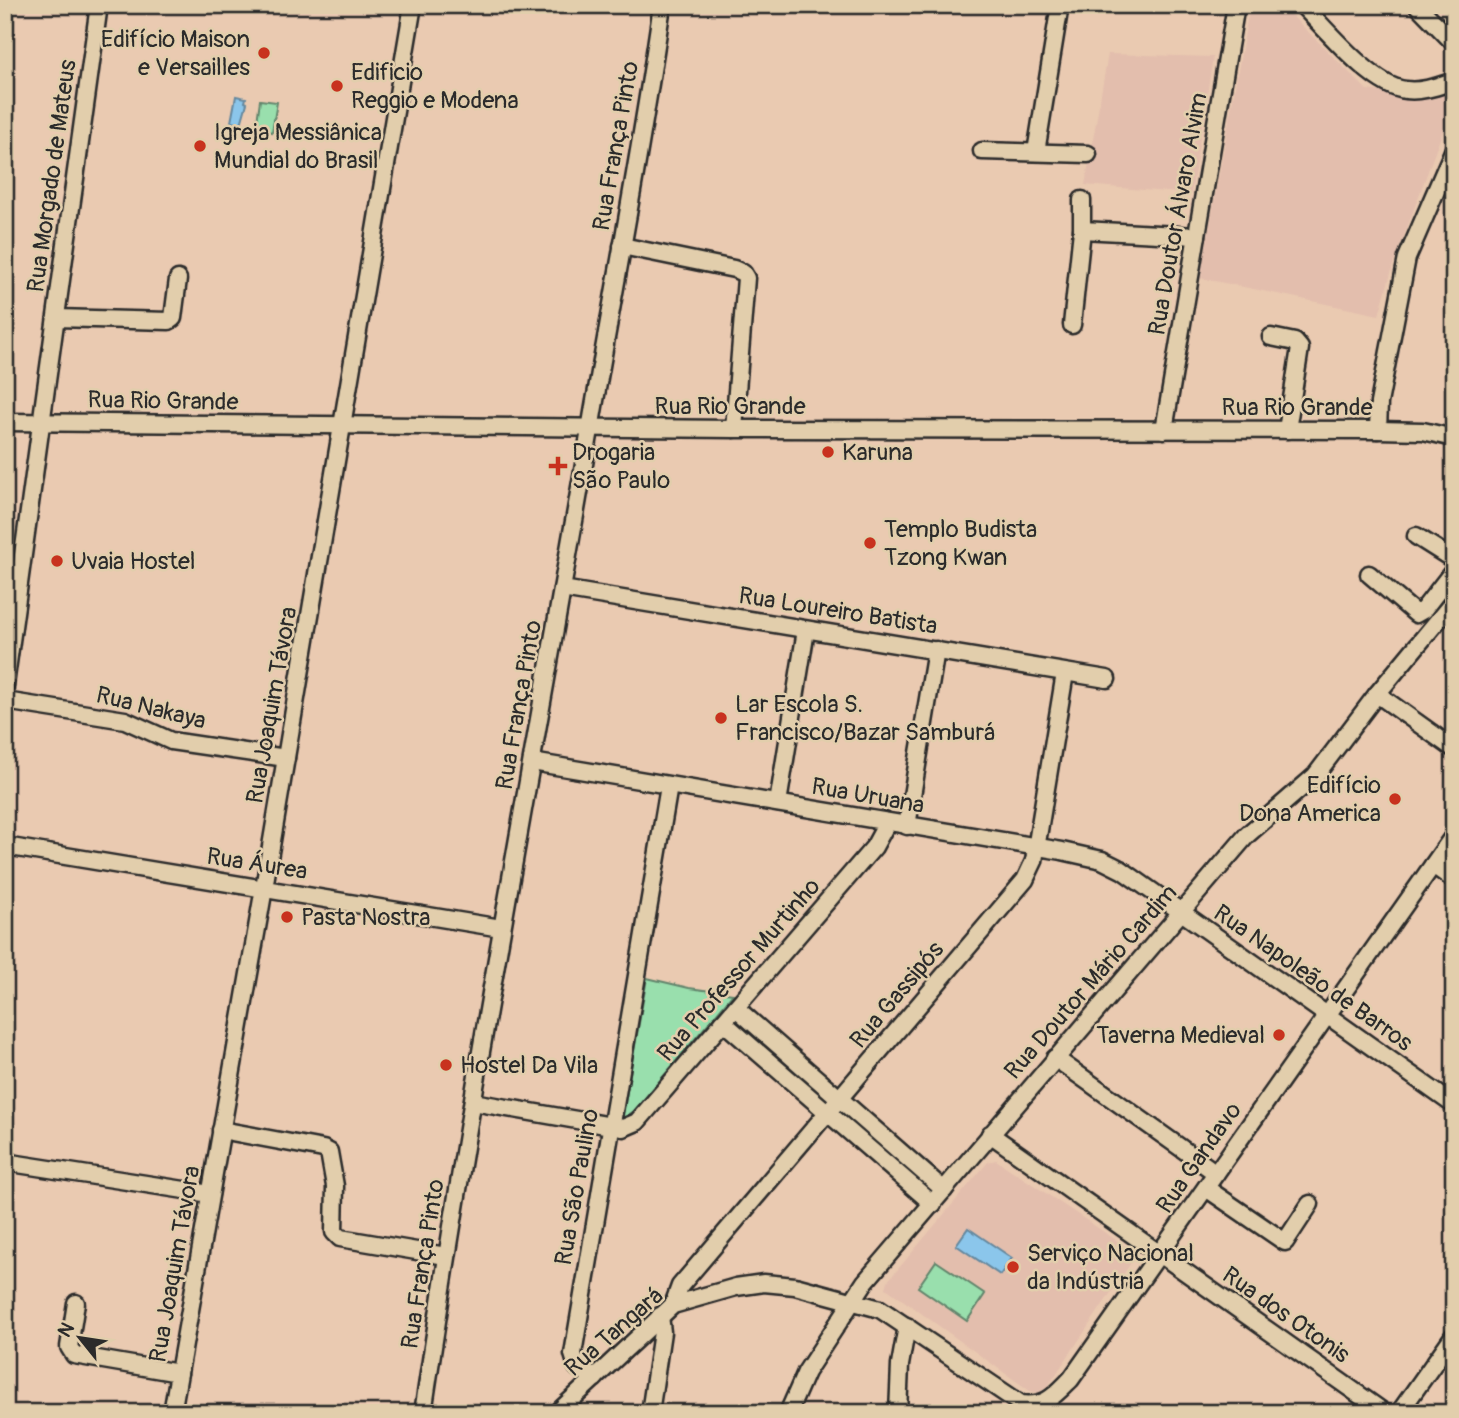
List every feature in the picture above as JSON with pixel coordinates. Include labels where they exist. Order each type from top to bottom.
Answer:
[{"type":"street","name":"Rua Morgado de Mateus","points":[[5,685],[99,5]]},
{"type":"street","name":"Rua Joaquim Távora","points":[[172,1413],[264,888],[413,5]]},
{"type":"street","name":"Rua França Pinto","points":[[423,1413],[446,1256],[501,928],[662,5]]},
{"type":"street","points":[[1036,152],[1060,5]]},
{"type":"street","name":"Rua Doutor Álvaro Alvim","points":[[1164,430],[1236,5]]},
{"type":"street","points":[[1302,5],[1380,82],[1407,90],[1420,90],[1454,81]]},
{"type":"street","points":[[1417,5],[1454,43]]},
{"type":"street","points":[[1378,430],[1379,403],[1406,258],[1454,149]]},
{"type":"street","points":[[982,150],[1088,153]]},
{"type":"street","points":[[1073,325],[1082,230],[1082,200]]},
{"type":"street","points":[[1082,230],[1198,236]]},
{"type":"street","points":[[622,246],[743,273],[746,278],[734,429]]},
{"type":"street","points":[[56,318],[169,321],[173,318],[178,279]]},
{"type":"street","points":[[1271,337],[1295,342],[1300,348],[1287,430]]},
{"type":"street","name":"Rua Rio Grande","points":[[5,422],[342,427],[1378,430],[1423,431],[1454,438]]},
{"type":"street","points":[[1416,536],[1454,560]]},
{"type":"street","points":[[1369,574],[1416,614],[1423,610],[1454,570]]},
{"type":"street","name":"Rua Loureiro Batista","points":[[562,589],[1107,679]]},
{"type":"street","name":"Rua Doutor Mário Cardim","points":[[788,1413],[806,1371],[852,1300],[990,1134],[1258,823],[1315,776],[1377,694],[1454,601]]},
{"type":"street","points":[[778,803],[806,630]]},
{"type":"street","points":[[906,826],[936,650]]},
{"type":"street","name":"Rua Gassipós","points":[[666,1310],[680,1286],[1025,880],[1034,861],[1065,673]]},
{"type":"street","points":[[1377,694],[1454,749]]},
{"type":"street","name":"Rua Nakaya","points":[[5,701],[125,720],[171,741],[286,758]]},
{"type":"street","name":"Rua Uruana","points":[[532,762],[1080,854],[1110,863],[1181,912]]},
{"type":"street","name":"Rua São Paulino","points":[[595,1378],[577,1367],[573,1354],[669,786]]},
{"type":"street","name":"Rua Professor Murtinho","points":[[611,1126],[623,1128],[637,1122],[874,847],[887,823]]},
{"type":"street","name":"Rua Gandavo","points":[[907,1326],[1021,1404],[1037,1406],[1055,1395],[1070,1379],[1454,835]]},
{"type":"street","name":"Rua Áurea","points":[[5,846],[501,928]]},
{"type":"street","points":[[1433,865],[1454,880]]},
{"type":"street","name":"Rua Napoleão de Barros","points":[[1181,912],[1454,1105]]},
{"type":"street","points":[[736,1008],[944,1190]]},
{"type":"street","points":[[723,1022],[933,1204]]},
{"type":"street","points":[[1055,1058],[1216,1174]]},
{"type":"street","points":[[472,1102],[611,1126]]},
{"type":"street","points":[[221,1130],[270,1137],[329,1152],[335,1186],[334,1233],[340,1238],[446,1256]]},
{"type":"street","name":"Rua dos Otonis","points":[[990,1134],[1385,1413]]},
{"type":"street","points":[[5,1162],[210,1194]]},
{"type":"street","points":[[1206,1188],[1284,1242],[1310,1204]]},
{"type":"street","name":"Rua Tangará","points":[[557,1413],[666,1310],[726,1289],[764,1283],[795,1286],[880,1309],[907,1326]]},
{"type":"street","points":[[76,1303],[69,1347],[74,1355],[179,1373]]},
{"type":"street","points":[[650,1413],[666,1310]]},
{"type":"street","points":[[898,1413],[900,1365],[907,1326]]},
{"type":"street","points":[[1399,1413],[1454,1335]]},
{"type":"shaded area","points":[[1250,5],[1281,5],[1367,90],[1389,93],[1442,91],[1452,106],[1393,266],[1379,315],[1200,278]]},
{"type":"shaded area","points":[[1108,54],[1213,57],[1191,194],[1085,185]]},
{"type":"shaded area","name":"Serviço Nacional da Indústria","points":[[996,1160],[1137,1254],[1048,1386],[1038,1393],[1030,1391],[886,1288],[888,1281],[988,1162]]},
{"type":"green space","points":[[260,100],[277,102],[272,132],[256,129]]},
{"type":"green space","points":[[647,978],[689,988],[733,994],[634,1111],[622,1119]]},
{"type":"green space","points":[[936,1261],[985,1294],[967,1321],[918,1287]]},
{"type":"water","points":[[236,96],[246,98],[247,103],[241,124],[231,122]]},
{"type":"water","points":[[968,1228],[1012,1258],[1000,1275],[956,1245]]},
{"type":"place","name":"Edifício Maison e Versailles","points":[[264,53]]},
{"type":"place","name":"Edificio Reggio e Modena","points":[[337,86]]},
{"type":"place","name":"Igreja Messiânica Mundial do Brasil","points":[[200,146]]},
{"type":"place","name":"Karuna","points":[[828,452]]},
{"type":"place","name":"Drogaria São Paulo","points":[[558,466]]},
{"type":"place","name":"Templo Budista Tzong Kwan","points":[[870,543]]},
{"type":"place","name":"Uvaia Hostel","points":[[57,561]]},
{"type":"place","name":"Lar Escola S. Francisco/Bazar Samburá","points":[[721,718]]},
{"type":"place","name":"Edifício Dona America","points":[[1395,799]]},
{"type":"place","name":"Pasta Nostra","points":[[287,917]]},
{"type":"place","name":"Taverna Medieval","points":[[1279,1035]]},
{"type":"place","name":"Hostel Da Vila","points":[[446,1065]]},
{"type":"place","name":"Serviço Nacional da Indústria","points":[[1013,1267]]}]
